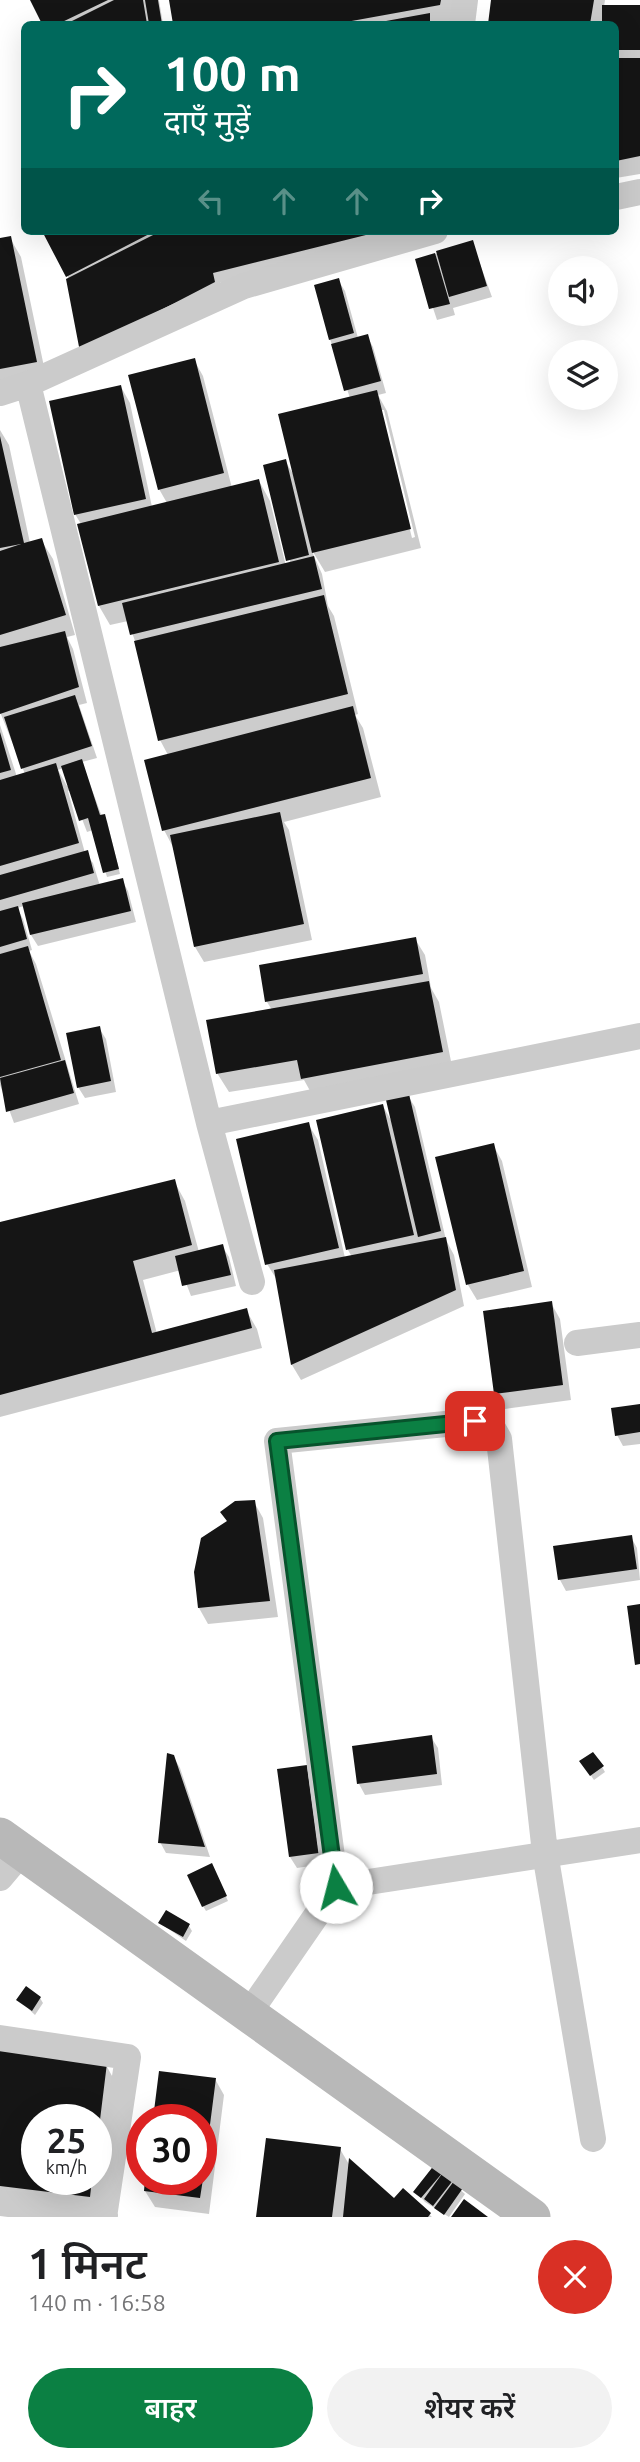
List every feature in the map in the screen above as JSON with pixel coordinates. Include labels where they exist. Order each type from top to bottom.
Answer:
[{"type":"main road","points":[[7,1855],[249,2013],[532,2217]]},
{"type":"street","points":[[462,21],[465,0]]},
{"type":"street","points":[[619,196],[640,192]]},
{"type":"street","points":[[0,393],[28,384],[244,286],[421,235]]},
{"type":"street","points":[[28,384],[209,1122],[252,1282]]},
{"type":"street","points":[[209,1122],[640,1036]]},
{"type":"street","points":[[577,1343],[640,1335]]},
{"type":"street","points":[[249,2013],[336,1887],[277,1441],[475,1421],[491,1425],[499,1439],[545,1853],[593,2139]]},
{"type":"street","points":[[336,1887],[640,1840]]},
{"type":"street","points":[[0,2038],[128,2057],[104,2216],[0,2203]]},
{"type":"building","points":[[30,0],[108,0],[64,21],[40,21]]},
{"type":"building","points":[[114,0],[143,0],[146,21],[72,21]]},
{"type":"building","points":[[145,0],[158,0],[162,21],[148,21]]},
{"type":"building","points":[[169,0],[441,0],[440,5],[352,21],[172,21]]},
{"type":"building","points":[[491,0],[594,0],[590,21],[488,21]]},
{"type":"building","points":[[602,5],[640,5],[640,50],[619,50],[619,21],[602,21]]},
{"type":"building","points":[[430,13],[430,21],[386,21]]},
{"type":"building","points":[[619,58],[640,58],[640,156],[619,160]]},
{"type":"building","points":[[44,235],[147,235],[66,277]]},
{"type":"building","points":[[153,235],[366,235],[213,273],[215,282],[80,352],[66,279]]},
{"type":"building","points":[[11,236],[37,362],[0,369],[0,238]]},
{"type":"building","points":[[473,240],[487,286],[449,297],[436,251]]},
{"type":"building","points":[[435,253],[450,304],[429,309],[415,259]]},
{"type":"building","points":[[339,278],[354,333],[329,340],[314,285]]},
{"type":"building","points":[[368,334],[381,381],[344,391],[331,344]]},
{"type":"building","points":[[195,358],[224,473],[158,490],[128,375]]},
{"type":"building","points":[[121,385],[146,499],[74,515],[49,401]]},
{"type":"building","points":[[377,390],[411,529],[312,553],[278,414]]},
{"type":"building","points":[[0,436],[24,543],[42,538],[66,615],[0,635],[0,551],[21,544],[0,548]]},
{"type":"building","points":[[286,459],[309,555],[286,561],[263,465]]},
{"type":"building","points":[[259,479],[279,562],[98,606],[77,524]]},
{"type":"building","points":[[314,556],[322,589],[130,635],[122,603]]},
{"type":"building","points":[[324,595],[348,694],[158,741],[134,641]]},
{"type":"building","points":[[65,631],[79,687],[0,714],[0,647]]},
{"type":"building","points":[[75,695],[92,746],[21,769],[4,717]]},
{"type":"building","points":[[353,706],[371,778],[162,831],[144,760]]},
{"type":"building","points":[[0,732],[11,770],[0,773]]},
{"type":"building","points":[[82,759],[100,815],[105,814],[119,869],[103,873],[88,818],[79,821],[61,766]]},
{"type":"building","points":[[56,763],[79,843],[0,866],[0,780]]},
{"type":"building","points":[[280,812],[304,924],[194,947],[170,835]]},
{"type":"building","points":[[88,850],[94,873],[0,900],[0,875]]},
{"type":"building","points":[[123,878],[131,911],[30,935],[22,903]]},
{"type":"building","points":[[18,906],[27,939],[0,947],[0,911]]},
{"type":"building","points":[[416,937],[423,974],[265,1002],[259,965]]},
{"type":"building","points":[[28,946],[61,1060],[0,1077],[0,954]]},
{"type":"building","points":[[429,981],[443,1052],[301,1079],[297,1060],[216,1074],[206,1020]]},
{"type":"building","points":[[100,1026],[111,1081],[77,1088],[66,1033]]},
{"type":"building","points":[[65,1060],[74,1093],[6,1112],[0,1078]]},
{"type":"building","points":[[409,1094],[441,1231],[418,1237],[386,1100]]},
{"type":"building","points":[[383,1104],[414,1235],[346,1250],[316,1120]]},
{"type":"building","points":[[309,1122],[339,1248],[265,1265],[236,1139]]},
{"type":"building","points":[[494,1143],[524,1271],[466,1285],[435,1157]]},
{"type":"building","points":[[175,1179],[192,1245],[133,1261],[152,1333],[247,1308],[252,1328],[0,1395],[0,1222]]},
{"type":"building","points":[[446,1237],[456,1290],[291,1365],[274,1270]]},
{"type":"building","points":[[223,1244],[231,1275],[182,1286],[175,1256]]},
{"type":"building","points":[[552,1301],[563,1385],[494,1394],[483,1311]]},
{"type":"building","points":[[640,1404],[640,1432],[615,1436],[611,1408]]},
{"type":"building","points":[[255,1500],[270,1601],[198,1608],[194,1572],[201,1538],[227,1521],[220,1512],[235,1501]]},
{"type":"building","points":[[632,1535],[637,1569],[558,1580],[553,1546]]},
{"type":"building","points":[[640,1604],[640,1664],[635,1665],[627,1606]]},
{"type":"building","points":[[432,1735],[437,1774],[357,1784],[352,1746]]},
{"type":"building","points":[[593,1752],[604,1766],[590,1776],[579,1761]]},
{"type":"building","points":[[167,1753],[174,1755],[205,1847],[158,1843]]},
{"type":"building","points":[[307,1765],[319,1853],[289,1857],[277,1769]]},
{"type":"building","points":[[212,1863],[227,1896],[202,1907],[187,1875]]},
{"type":"building","points":[[166,1910],[190,1924],[183,1937],[158,1923]]},
{"type":"building","points":[[26,1986],[41,1997],[32,2011],[16,2000]]},
{"type":"building","points":[[0,2050],[107,2063],[102,2104],[21,2104],[21,2189],[0,2186]]},
{"type":"building","points":[[159,2071],[216,2078],[213,2104],[155,2104]]},
{"type":"building","points":[[266,2138],[341,2147],[332,2217],[256,2217]]},
{"type":"building","points":[[349,2158],[394,2198],[403,2188],[431,2213],[428,2217],[343,2217]]},
{"type":"building","points":[[435,2164],[444,2171],[421,2198],[413,2192]]},
{"type":"building","points":[[444,2171],[454,2179],[433,2206],[424,2199]]},
{"type":"building","points":[[454,2181],[463,2188],[444,2215],[434,2208]]},
{"type":"building","points":[[176,2195],[200,2195],[200,2198]]},
{"type":"building","points":[[464,2199],[488,2217],[451,2217]]},
{"type":"route","points":[[336,1887],[277,1441],[475,1421]]}]
